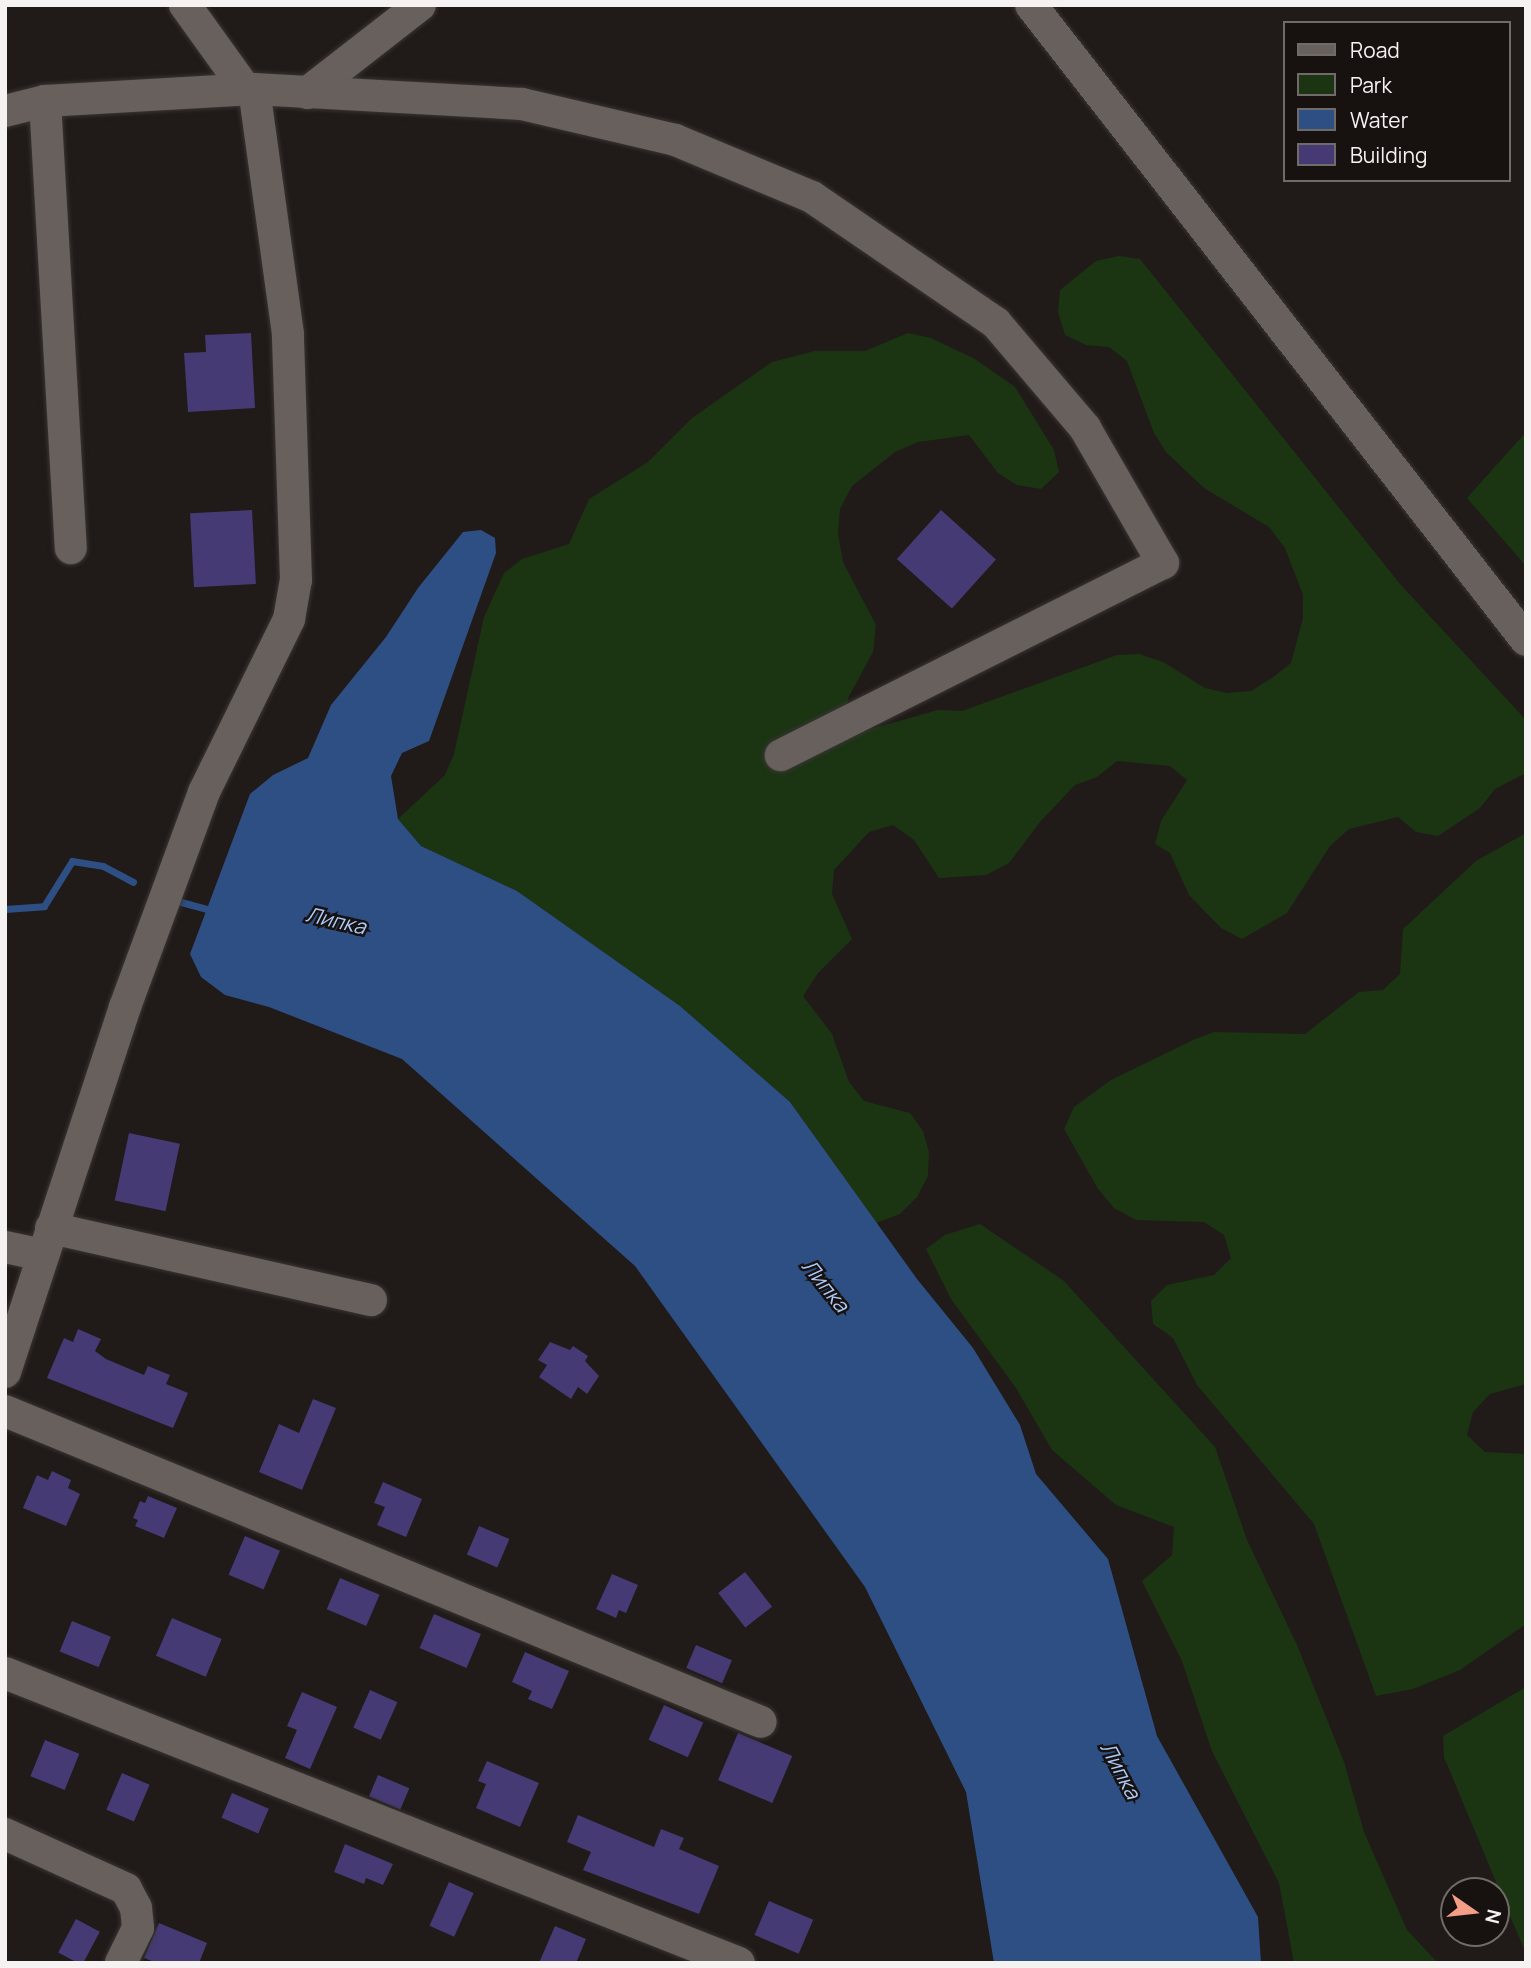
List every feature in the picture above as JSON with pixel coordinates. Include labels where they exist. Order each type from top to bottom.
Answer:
[{"type":"street","points":[[5,1371],[125,1007],[204,792],[289,619],[296,580],[288,334],[250,90],[185,5]]},
{"type":"street","points":[[307,93],[420,5]]},
{"type":"street","points":[[1031,5],[1526,640]]},
{"type":"street","points":[[5,111],[45,101],[250,90],[522,104],[675,140],[812,197],[996,323],[1085,428],[1163,563],[781,755]]},
{"type":"street","points":[[45,101],[71,548]]},
{"type":"street","points":[[5,1247],[47,1241],[371,1300]]},
{"type":"street","points":[[5,1411],[761,1722]]},
{"type":"street","points":[[5,1673],[739,1963]]},
{"type":"street","points":[[5,1834],[125,1889],[136,1908],[138,1928],[121,1963]]},
{"type":"green space","points":[[1119,256],[1140,259],[1400,584],[1526,720],[1526,773],[1495,789],[1480,808],[1438,836],[1416,832],[1398,817],[1349,829],[1330,846],[1287,913],[1242,939],[1221,928],[1189,895],[1170,853],[1155,844],[1161,821],[1187,780],[1170,766],[1117,761],[1097,777],[1075,785],[1040,822],[1009,863],[986,875],[939,878],[914,840],[893,825],[869,832],[834,870],[832,894],[852,939],[818,973],[803,996],[832,1034],[849,1082],[864,1101],[910,1113],[923,1131],[929,1152],[928,1176],[917,1197],[900,1214],[876,1223],[790,1102],[680,1006],[517,891],[421,846],[398,819],[445,775],[454,754],[484,617],[504,573],[522,559],[569,544],[589,499],[648,462],[692,418],[772,362],[815,351],[865,351],[908,333],[931,338],[975,359],[1015,387],[1054,450],[1059,472],[1041,489],[1017,485],[998,473],[969,435],[918,442],[895,452],[852,486],[840,509],[838,534],[843,562],[876,625],[873,652],[848,698],[847,722],[867,730],[938,710],[962,711],[1117,655],[1139,654],[1163,662],[1205,688],[1227,693],[1251,691],[1272,678],[1291,663],[1303,618],[1303,595],[1285,548],[1269,527],[1204,488],[1166,452],[1154,433],[1127,361],[1109,347],[1086,345],[1065,335],[1058,312],[1060,290],[1096,261]]},
{"type":"green space","points":[[1526,432],[1526,566],[1467,498]]},
{"type":"green space","points":[[1526,833],[1526,1384],[1490,1394],[1473,1412],[1467,1435],[1485,1452],[1526,1454],[1526,1624],[1460,1670],[1413,1689],[1376,1696],[1314,1524],[1197,1385],[1173,1338],[1153,1324],[1151,1301],[1167,1285],[1214,1275],[1231,1258],[1224,1235],[1204,1222],[1136,1220],[1114,1208],[1098,1189],[1064,1129],[1074,1107],[1111,1080],[1193,1040],[1214,1032],[1305,1034],[1359,992],[1383,990],[1400,974],[1403,929],[1476,861]]},
{"type":"green space","points":[[980,1224],[1064,1281],[1215,1447],[1247,1540],[1297,1645],[1344,1762],[1364,1832],[1407,1930],[1438,1963],[1294,1963],[1279,1883],[1212,1751],[1182,1661],[1142,1581],[1172,1555],[1174,1527],[1116,1505],[1052,1450],[1016,1388],[951,1299],[926,1249],[945,1235]]},
{"type":"green space","points":[[1526,1687],[1526,1954],[1510,1916],[1510,1877],[1494,1877],[1444,1757],[1443,1736]]},
{"type":"water","points":[[481,530],[495,538],[496,553],[429,741],[402,753],[391,776],[398,819],[421,846],[517,891],[680,1006],[790,1102],[917,1279],[973,1348],[1020,1425],[1036,1474],[1108,1559],[1157,1736],[1258,1917],[1261,1963],[994,1963],[966,1792],[865,1587],[635,1266],[402,1059],[269,1007],[225,995],[201,977],[190,954],[250,794],[273,775],[308,758],[331,705],[386,637],[418,588],[463,532]]},
{"type":"building","points":[[251,333],[255,408],[188,412],[184,353],[206,352],[205,335]]},
{"type":"building","points":[[252,510],[256,584],[194,587],[190,513]]},
{"type":"building","points":[[941,510],[996,560],[952,609],[897,559]]},
{"type":"building","points":[[129,1133],[180,1144],[166,1211],[115,1200]]},
{"type":"building","points":[[78,1329],[101,1339],[95,1351],[106,1359],[144,1375],[148,1366],[170,1375],[166,1384],[188,1393],[173,1428],[47,1378],[64,1338],[73,1342]]},
{"type":"building","points":[[550,1342],[570,1350],[573,1346],[588,1356],[585,1361],[599,1376],[587,1394],[578,1387],[571,1399],[539,1377],[547,1365],[538,1360]]},
{"type":"building","points":[[313,1399],[336,1408],[302,1490],[259,1472],[279,1424],[299,1433]]},
{"type":"building","points":[[52,1471],[71,1480],[68,1488],[80,1494],[66,1526],[23,1508],[37,1475],[48,1480]]},
{"type":"building","points":[[383,1482],[422,1499],[406,1537],[377,1525],[385,1507],[374,1503]]},
{"type":"building","points":[[148,1496],[177,1508],[164,1538],[135,1526],[138,1520],[133,1518],[140,1501],[145,1503]]},
{"type":"building","points":[[479,1526],[509,1539],[497,1567],[467,1555]]},
{"type":"building","points":[[245,1536],[280,1551],[264,1590],[229,1575]]},
{"type":"building","points":[[745,1572],[772,1607],[745,1628],[718,1593]]},
{"type":"building","points":[[612,1574],[638,1585],[626,1613],[619,1610],[616,1618],[596,1609]]},
{"type":"building","points":[[340,1578],[380,1595],[366,1626],[327,1609]]},
{"type":"building","points":[[434,1614],[481,1634],[466,1668],[420,1648]]},
{"type":"building","points":[[172,1618],[222,1639],[206,1677],[156,1656]]},
{"type":"building","points":[[72,1621],[111,1637],[99,1667],[60,1652]]},
{"type":"building","points":[[696,1645],[732,1660],[722,1683],[686,1668]]},
{"type":"building","points":[[525,1652],[569,1671],[552,1709],[528,1699],[532,1691],[512,1682]]},
{"type":"building","points":[[370,1690],[397,1702],[381,1740],[353,1727]]},
{"type":"building","points":[[302,1692],[337,1707],[310,1769],[285,1758],[297,1730],[287,1726]]},
{"type":"building","points":[[664,1705],[703,1722],[688,1757],[649,1740]]},
{"type":"building","points":[[738,1733],[792,1756],[772,1803],[718,1780]]},
{"type":"building","points":[[45,1740],[79,1754],[65,1790],[30,1776]]},
{"type":"building","points":[[487,1761],[539,1783],[520,1827],[476,1808],[486,1784],[478,1781]]},
{"type":"building","points":[[122,1773],[150,1785],[134,1822],[106,1810]]},
{"type":"building","points":[[378,1775],[409,1788],[400,1809],[369,1796]]},
{"type":"building","points":[[232,1793],[269,1809],[258,1833],[221,1818]]},
{"type":"building","points":[[578,1815],[654,1847],[661,1829],[684,1838],[679,1849],[719,1866],[699,1914],[583,1870],[591,1852],[567,1842]]},
{"type":"building","points":[[345,1844],[393,1864],[383,1885],[366,1878],[364,1884],[334,1872]]},
{"type":"building","points":[[449,1882],[474,1893],[454,1937],[429,1926]]},
{"type":"building","points":[[769,1901],[813,1920],[799,1954],[755,1935]]},
{"type":"building","points":[[76,1919],[100,1932],[83,1963],[58,1953]]},
{"type":"building","points":[[159,1923],[207,1943],[199,1963],[157,1963],[144,1958]]},
{"type":"building","points":[[555,1926],[586,1939],[576,1963],[539,1963]]},
{"type":"waterway","name":"Липка","points":[[5,909],[44,906],[72,861],[103,866],[133,882]]},
{"type":"waterway","name":"Липка","points":[[181,902],[215,911]]}]
